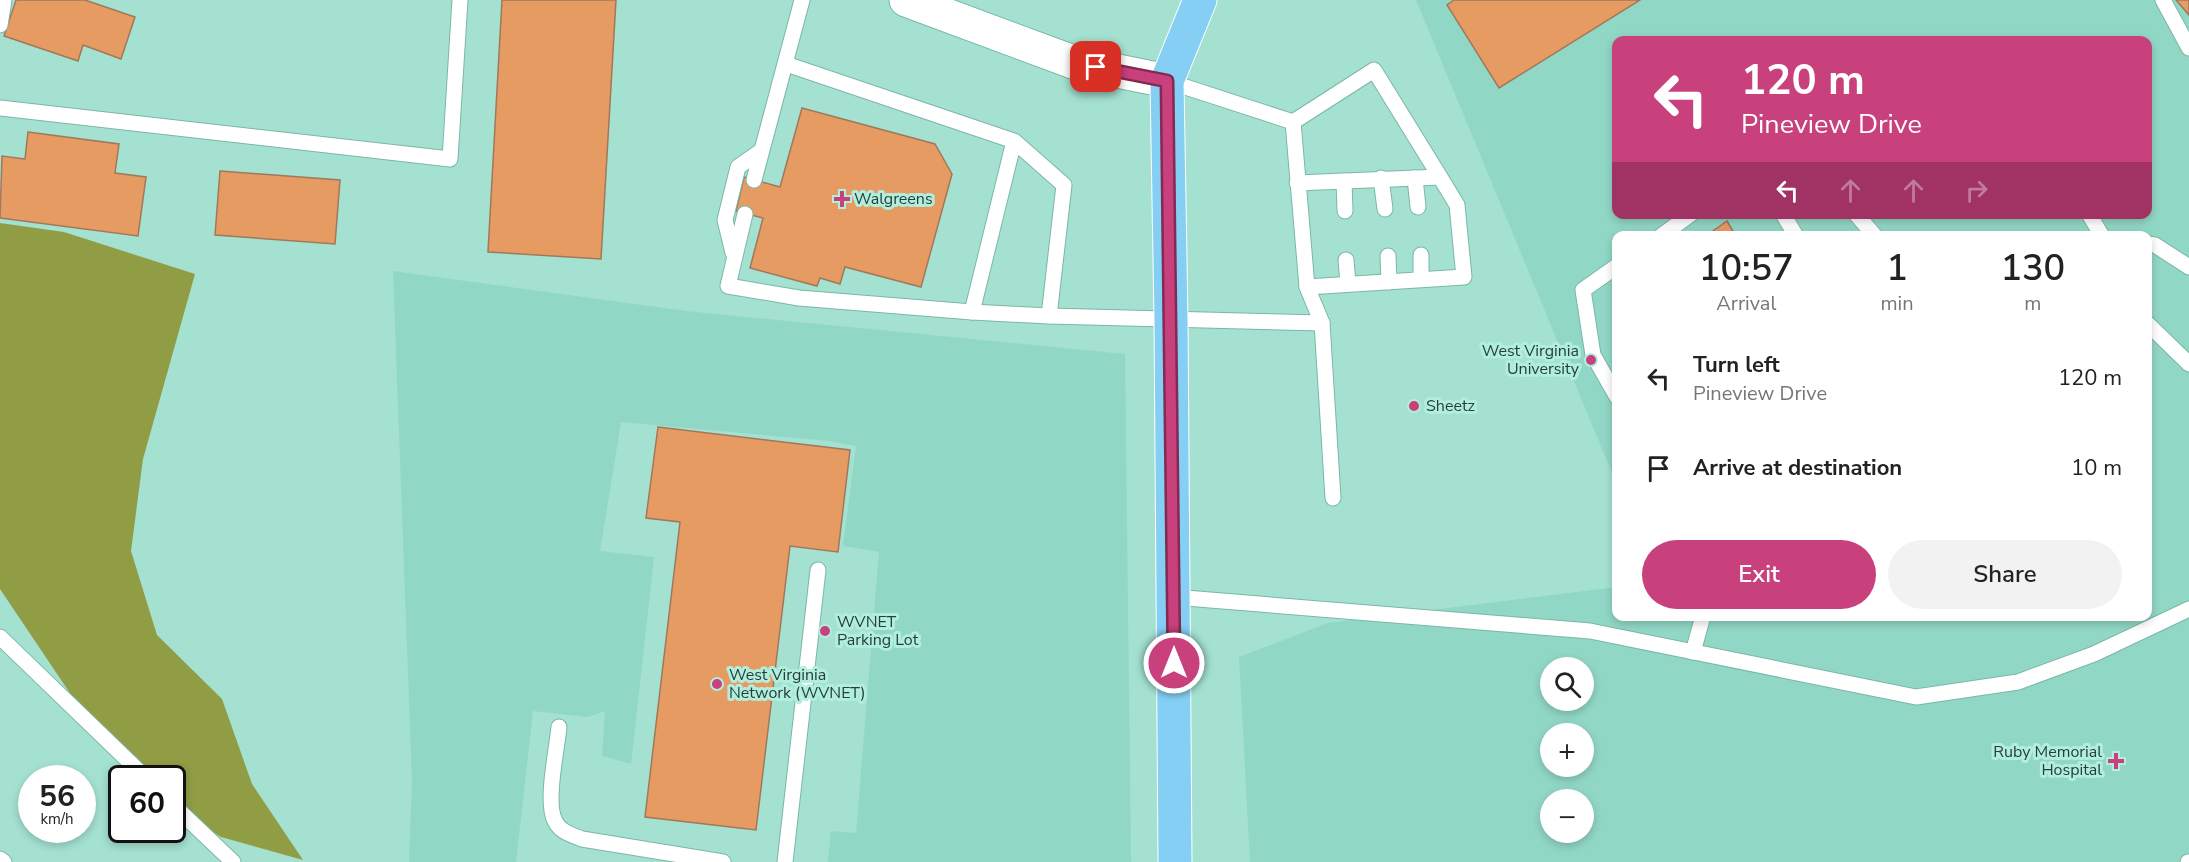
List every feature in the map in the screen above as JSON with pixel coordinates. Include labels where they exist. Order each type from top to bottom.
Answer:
[{"type":"main road","points":[[1174,862],[1171,319],[1167,81],[1200,0]]},
{"type":"street","points":[[906,0],[1073,62],[1167,81]]},
{"type":"lane","points":[[0,25],[4,0]]},
{"type":"lane","points":[[0,108],[450,159],[460,0]]},
{"type":"lane","points":[[754,180],[802,0]]},
{"type":"lane","points":[[2163,0],[2189,48]]},
{"type":"lane","points":[[786,64],[1014,141],[1064,185],[1049,316]]},
{"type":"lane","points":[[1293,122],[1374,70],[1457,205],[1464,277],[1307,287]]},
{"type":"lane","points":[[1167,81],[1293,122]]},
{"type":"lane","points":[[1293,122],[1307,287],[1322,322],[1333,498]]},
{"type":"lane","points":[[972,312],[1014,141]]},
{"type":"lane","points":[[734,256],[725,220],[738,167],[761,151]]},
{"type":"lane","points":[[1297,183],[1440,177]]},
{"type":"lane","points":[[1381,178],[1385,209]]},
{"type":"lane","points":[[1415,178],[1418,207]]},
{"type":"lane","points":[[1344,181],[1345,212]]},
{"type":"lane","points":[[745,214],[728,286],[799,298],[972,312],[1322,322]]},
{"type":"lane","points":[[1668,231],[1684,219]]},
{"type":"lane","points":[[1860,219],[1871,231]]},
{"type":"lane","points":[[2152,245],[2189,267]]},
{"type":"lane","points":[[1421,255],[1421,279]]},
{"type":"lane","points":[[1388,256],[1389,282]]},
{"type":"lane","points":[[1346,260],[1348,284]]},
{"type":"lane","points":[[1612,269],[1582,290],[1593,356],[1612,388]]},
{"type":"lane","points":[[2152,328],[2189,364]]},
{"type":"lane","points":[[785,862],[818,570]]},
{"type":"lane","points":[[1173,597],[1590,630],[1916,697],[2018,682],[2094,654],[2189,609]]},
{"type":"lane","points":[[1693,652],[1702,621]]},
{"type":"lane","points":[[0,637],[133,765]]},
{"type":"lane","points":[[559,727],[550,805],[555,822],[564,832],[582,840],[723,862]]},
{"type":"lane","points":[[186,817],[233,862]]},
{"type":"lane","points":[[0,859],[4,862]]},
{"type":"shaded area","name":"West Virginia University","points":[[1416,0],[2189,0],[2189,862],[1250,862],[1239,657],[1328,623],[1612,588],[1612,621],[2152,621],[2152,231],[1612,231],[1612,473]]},
{"type":"shaded area","points":[[393,271],[686,311],[1125,354],[1131,862],[828,862],[831,831],[856,833],[879,552],[843,546],[856,446],[829,441],[621,422],[600,551],[654,557],[631,764],[602,756],[605,711],[588,717],[533,711],[516,862],[409,862],[412,781]]},
{"type":"green space","points":[[0,223],[64,232],[195,274],[143,459],[131,551],[157,635],[222,699],[252,784],[303,860],[221,837],[186,814],[186,765],[128,765],[88,720],[0,589]]},
{"type":"building","points":[[16,0],[85,0],[135,17],[121,59],[83,45],[78,61],[4,36]]},
{"type":"building","points":[[502,0],[616,0],[601,259],[488,252]]},
{"type":"building","points":[[1454,0],[1640,0],[1499,88],[1447,5]]},
{"type":"building","points":[[2176,0],[2189,0],[2189,15]]},
{"type":"building","name":"Walgreens","points":[[802,108],[935,144],[952,174],[921,287],[845,267],[840,284],[820,278],[817,286],[750,268],[763,218],[736,211],[744,177],[780,187]]},
{"type":"building","points":[[28,132],[119,144],[115,173],[146,177],[138,236],[0,218],[2,156],[25,159]]},
{"type":"building","points":[[220,171],[340,180],[335,244],[215,235]]},
{"type":"building","points":[[1727,221],[1733,231],[1713,231]]},
{"type":"building","name":"West Virginia Network (WVNET)","points":[[658,427],[850,450],[838,552],[790,546],[756,830],[645,817],[680,522],[646,518]]},
{"type":"place","name":"Walgreens","points":[[842,199]]},
{"type":"place","name":"West Virginia University","points":[[1591,360]]},
{"type":"place","name":"Sheetz","points":[[1414,406]]},
{"type":"place","name":"WVNET Parking Lot","points":[[825,631]]},
{"type":"place","name":"West Virginia Network (WVNET)","points":[[717,684]]},
{"type":"place","name":"Ruby Memorial Hospital","points":[[2116,761]]},
{"type":"route","points":[[1096,67],[1167,81],[1174,663]]}]
